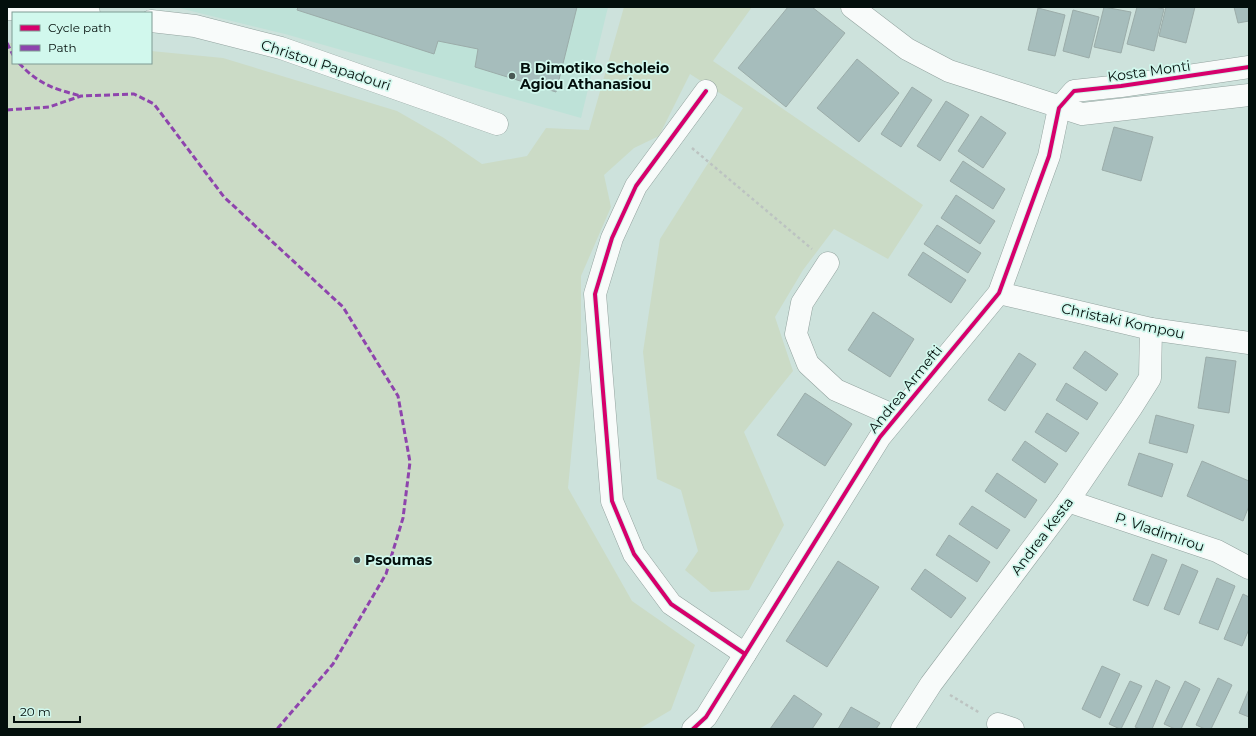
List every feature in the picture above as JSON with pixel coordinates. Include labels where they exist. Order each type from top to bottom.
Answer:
[{"type":"street","points":[[852,7],[907,49],[949,72],[1059,108],[1082,114],[1249,95]]},
{"type":"street","points":[[7,9],[69,12]]},
{"type":"street","name":"Christou Papadouri","points":[[152,20],[195,26],[281,48],[497,124]]},
{"type":"street","name":"Kosta Monti","points":[[1059,108],[1074,90],[1121,86],[1249,67]]},
{"type":"street","points":[[706,91],[636,186],[612,238],[595,294],[612,501],[634,554],[671,604],[745,654]]},
{"type":"street","name":"Andrea Armefti","points":[[693,729],[706,717],[880,437],[895,416],[999,293],[1049,156],[1059,108]]},
{"type":"street","points":[[828,263],[802,303],[800,310],[796,334],[808,364],[836,390],[895,416]]},
{"type":"street","name":"Christaki Kompou","points":[[999,293],[1151,330],[1249,343]]},
{"type":"street","name":"Andrea Kesta","points":[[902,729],[931,684],[1068,501],[1150,378],[1151,330]]},
{"type":"street","name":"P. Vladimirou","points":[[1068,501],[1217,552],[1249,568]]},
{"type":"path","points":[[675,133],[828,263]]},
{"type":"path","points":[[931,684],[1005,726]]},
{"type":"shaded area","name":"B Dimotiko Scholeio Agiou Athanasiou","points":[[175,7],[608,7],[581,118],[285,34]]},
{"type":"shaded area","points":[[624,7],[752,7],[713,61],[923,205],[888,259],[834,229],[803,270],[775,317],[793,371],[744,432],[784,525],[749,590],[711,592],[685,570],[698,551],[681,490],[657,479],[643,352],[660,239],[743,108],[690,74],[659,136],[634,148],[604,175],[611,207],[581,276],[581,351],[568,488],[632,601],[695,645],[671,710],[639,729],[7,729],[7,43],[12,43],[12,64],[152,64],[152,51],[223,58],[397,111],[444,138],[482,164],[527,156],[546,128],[589,130]]},
{"type":"building","points":[[298,7],[577,7],[556,92],[475,67],[478,49],[438,41],[434,54],[297,10]]},
{"type":"building","points":[[788,7],[812,7],[845,33],[786,107],[738,68]]},
{"type":"building","points":[[1104,7],[1131,12],[1121,53],[1094,47]]},
{"type":"building","points":[[1137,7],[1155,7],[1164,9],[1154,51],[1127,44]]},
{"type":"building","points":[[1166,7],[1195,7],[1186,43],[1159,36]]},
{"type":"building","points":[[1234,7],[1249,7],[1249,21],[1238,23]]},
{"type":"building","points":[[1038,8],[1065,15],[1055,56],[1028,50]]},
{"type":"building","points":[[1073,10],[1099,17],[1089,58],[1063,51]]},
{"type":"building","points":[[857,59],[899,93],[859,142],[817,108]]},
{"type":"building","points":[[912,87],[932,100],[901,147],[881,134]]},
{"type":"building","points":[[946,101],[969,115],[940,161],[917,146]]},
{"type":"building","points":[[981,116],[1006,133],[983,168],[958,151]]},
{"type":"building","points":[[1114,127],[1153,137],[1141,181],[1102,170]]},
{"type":"building","points":[[963,161],[1005,189],[993,209],[950,181]]},
{"type":"building","points":[[956,195],[995,221],[980,244],[941,218]]},
{"type":"building","points":[[937,225],[981,253],[968,273],[924,244]]},
{"type":"building","points":[[923,252],[966,280],[951,303],[908,275]]},
{"type":"building","points":[[873,312],[914,339],[890,377],[848,350]]},
{"type":"building","points":[[1085,351],[1118,374],[1106,391],[1073,368]]},
{"type":"building","points":[[1019,353],[1036,364],[1005,411],[988,400]]},
{"type":"building","points":[[1206,357],[1236,361],[1229,413],[1198,408]]},
{"type":"building","points":[[1066,383],[1098,403],[1087,420],[1056,400]]},
{"type":"building","points":[[805,393],[852,424],[825,466],[777,435]]},
{"type":"building","points":[[1047,413],[1079,433],[1066,452],[1035,432]]},
{"type":"building","points":[[1156,415],[1194,425],[1187,453],[1149,443]]},
{"type":"building","points":[[1025,441],[1058,464],[1045,483],[1012,460]]},
{"type":"building","points":[[1139,453],[1173,464],[1162,497],[1128,485]]},
{"type":"building","points":[[1202,461],[1249,481],[1249,506],[1243,521],[1187,496]]},
{"type":"building","points":[[997,473],[1037,500],[1025,518],[985,491]]},
{"type":"building","points":[[972,506],[1010,530],[997,549],[959,524]]},
{"type":"building","points":[[949,535],[990,562],[977,582],[936,555]]},
{"type":"building","points":[[1152,554],[1167,560],[1148,606],[1133,600]]},
{"type":"building","points":[[838,561],[879,587],[827,667],[786,641]]},
{"type":"building","points":[[1182,564],[1198,571],[1179,615],[1164,609]]},
{"type":"building","points":[[925,569],[966,598],[951,618],[911,589]]},
{"type":"building","points":[[1217,578],[1235,586],[1218,630],[1199,623]]},
{"type":"building","points":[[1243,594],[1249,597],[1249,629],[1242,646],[1224,639]]},
{"type":"building","points":[[1102,666],[1120,674],[1100,718],[1082,709]]},
{"type":"building","points":[[1218,678],[1232,685],[1211,729],[1205,729],[1196,725]]},
{"type":"building","points":[[1156,680],[1170,687],[1152,729],[1140,729],[1135,727]]},
{"type":"building","points":[[1130,681],[1142,686],[1120,729],[1109,724]]},
{"type":"building","points":[[1185,681],[1200,689],[1181,729],[1175,729],[1164,724]]},
{"type":"building","points":[[1249,689],[1249,717],[1239,713]]},
{"type":"building","points":[[794,695],[822,714],[812,729],[770,729]]},
{"type":"building","points":[[851,707],[880,723],[876,729],[838,729]]},
{"type":"marked path","points":[[7,43],[12,53]]},
{"type":"marked path","points":[[20,64],[33,76],[47,85],[81,96]]},
{"type":"marked path","points":[[7,110],[49,107],[81,96],[134,94],[154,104],[224,197],[343,307],[398,396],[410,462],[403,518],[386,574],[333,664],[277,729]]},
{"type":"cycle path","points":[[693,729],[706,717],[880,437],[999,293],[1049,156],[1059,108],[1074,91],[1121,86],[1249,67]]},
{"type":"cycle path","points":[[706,91],[636,186],[612,238],[595,294],[612,501],[634,554],[671,604],[745,654]]},
{"type":"place","name":"B Dimotiko Scholeio Agiou Athanasiou","points":[[512,76]]},
{"type":"place","name":"Psoumas","points":[[357,560]]}]
